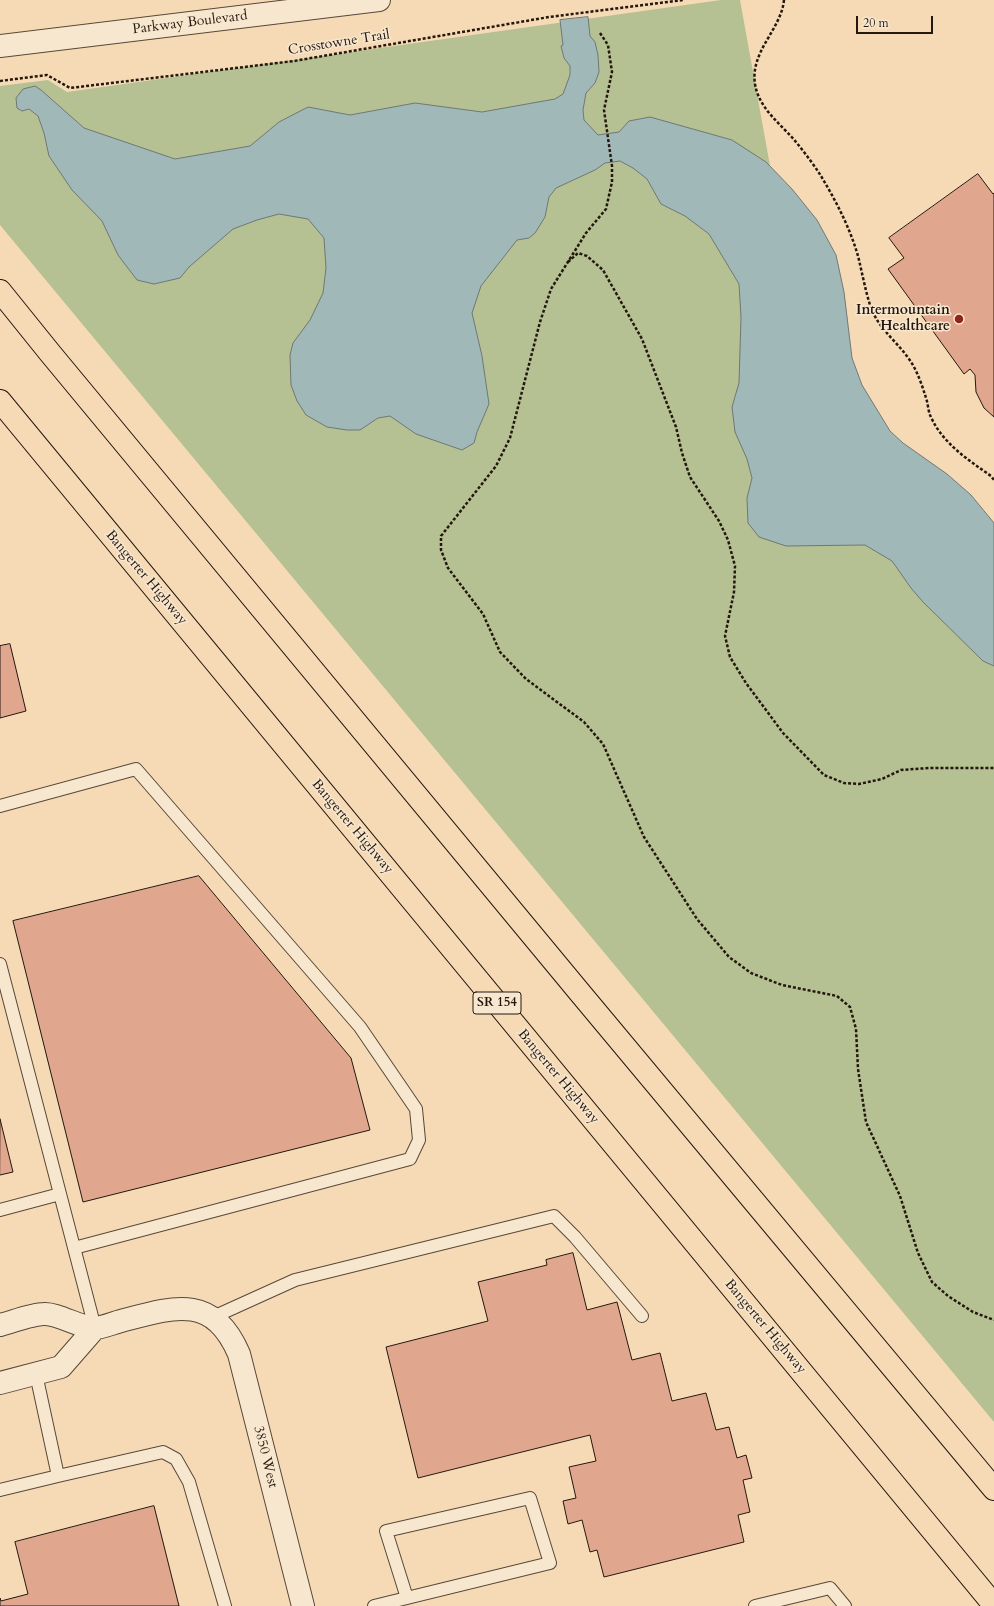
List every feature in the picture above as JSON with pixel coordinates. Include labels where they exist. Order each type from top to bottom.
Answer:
[{"type":"highway","points":[[0,291],[60,366],[586,1000],[994,1489]]},
{"type":"highway","name":"Bangerter Highway","points":[[0,401],[994,1605]]},
{"type":"street","name":"Parkway Boulevard","points":[[0,46],[379,0]]},
{"type":"street","name":"3850 West","points":[[94,1328],[169,1309],[192,1309],[203,1312],[226,1330],[234,1342],[239,1354],[303,1606]]},
{"type":"street","points":[[0,1325],[45,1313],[94,1328],[61,1367],[0,1383]]},
{"type":"lane","points":[[0,806],[136,769],[360,1027],[416,1109],[419,1140],[410,1159],[74,1248]]},
{"type":"lane","points":[[0,964],[94,1328]]},
{"type":"lane","points":[[0,1210],[60,1194]]},
{"type":"lane","points":[[212,1318],[295,1280],[554,1216],[575,1237],[642,1316]]},
{"type":"lane","points":[[36,1374],[58,1476]]},
{"type":"lane","points":[[0,1490],[163,1452],[176,1459],[188,1482],[225,1606]]},
{"type":"lane","points":[[374,1606],[408,1598],[550,1563],[530,1498],[386,1531],[408,1598]]},
{"type":"lane","points":[[755,1606],[830,1588],[845,1606]]},
{"type":"path","name":"Crosstowne Trail","points":[[0,81],[47,75],[70,88],[294,61],[549,17],[683,0]]},
{"type":"path","points":[[784,0],[784,6],[778,19],[757,58],[754,72],[756,92],[769,114],[796,142],[821,176],[844,219],[857,254],[871,306],[884,332],[909,359],[920,379],[930,414],[940,433],[954,449],[991,476],[994,480]]},
{"type":"path","points":[[600,33],[608,45],[612,72],[604,110],[612,166],[612,182],[606,208],[586,233],[551,289],[540,322],[510,438],[496,466],[441,536],[441,550],[448,568],[483,614],[500,652],[526,679],[584,722],[603,744],[644,837],[697,919],[729,957],[751,974],[782,985],[837,996],[850,1006],[856,1029],[858,1069],[866,1122],[900,1196],[918,1253],[932,1282],[948,1296],[973,1312],[994,1320]]},
{"type":"path","points":[[565,266],[578,253],[588,256],[603,270],[642,339],[676,426],[682,453],[690,477],[719,521],[728,540],[735,566],[734,592],[725,636],[730,657],[746,683],[783,733],[824,775],[844,783],[860,784],[882,779],[901,770],[929,768],[994,768]]},
{"type":"green space","points":[[721,0],[740,0],[809,381],[994,551],[994,1422],[0,225],[0,86],[48,80],[67,92]]},
{"type":"water","points":[[588,17],[590,36],[595,42],[598,55],[599,72],[595,83],[586,93],[583,110],[584,120],[598,135],[619,132],[629,121],[650,117],[732,140],[766,162],[792,189],[817,220],[836,255],[844,292],[852,358],[862,385],[890,431],[903,443],[947,474],[971,495],[994,523],[994,666],[983,661],[923,602],[892,561],[865,545],[786,546],[759,537],[748,523],[747,498],[752,478],[747,459],[735,432],[732,407],[739,383],[741,317],[739,284],[709,234],[685,216],[661,204],[647,179],[633,168],[620,161],[605,163],[595,170],[556,188],[549,197],[545,217],[535,233],[529,238],[517,240],[481,286],[472,313],[482,356],[489,404],[474,443],[462,450],[416,434],[390,416],[378,418],[360,430],[347,430],[327,427],[306,415],[297,401],[291,385],[290,355],[293,343],[310,320],[323,293],[326,268],[324,238],[308,219],[279,214],[257,220],[233,229],[189,267],[180,278],[154,284],[137,280],[118,255],[102,221],[72,190],[49,156],[44,133],[38,116],[29,109],[22,111],[17,108],[16,98],[23,89],[35,86],[84,128],[175,159],[250,146],[279,122],[308,107],[350,115],[415,103],[482,112],[555,99],[563,94],[570,75],[570,66],[564,58],[561,46],[563,45],[560,20]]},
{"type":"building","name":"Intermountain Healthcare","points":[[978,174],[993,194],[994,193],[994,417],[984,408],[976,392],[975,375],[970,369],[964,374],[888,269],[904,258],[889,238]]},
{"type":"building","points":[[10,644],[26,711],[0,718],[0,646]]},
{"type":"building","points":[[199,876],[351,1058],[370,1130],[83,1202],[13,921]]},
{"type":"building","points":[[0,1119],[13,1172],[0,1175]]},
{"type":"building","points":[[573,1253],[587,1310],[617,1302],[632,1360],[660,1353],[672,1401],[706,1393],[716,1430],[729,1427],[737,1458],[746,1455],[752,1478],[743,1480],[750,1512],[738,1515],[744,1542],[604,1577],[597,1550],[590,1552],[582,1520],[568,1524],[563,1501],[576,1498],[569,1467],[596,1461],[590,1435],[418,1478],[386,1347],[488,1321],[478,1282],[547,1265],[546,1260]]},
{"type":"building","points":[[154,1506],[179,1606],[0,1606],[0,1598],[1,1601],[28,1594],[15,1542]]},
{"type":"place","name":"Intermountain Healthcare","points":[[959,319]]}]
